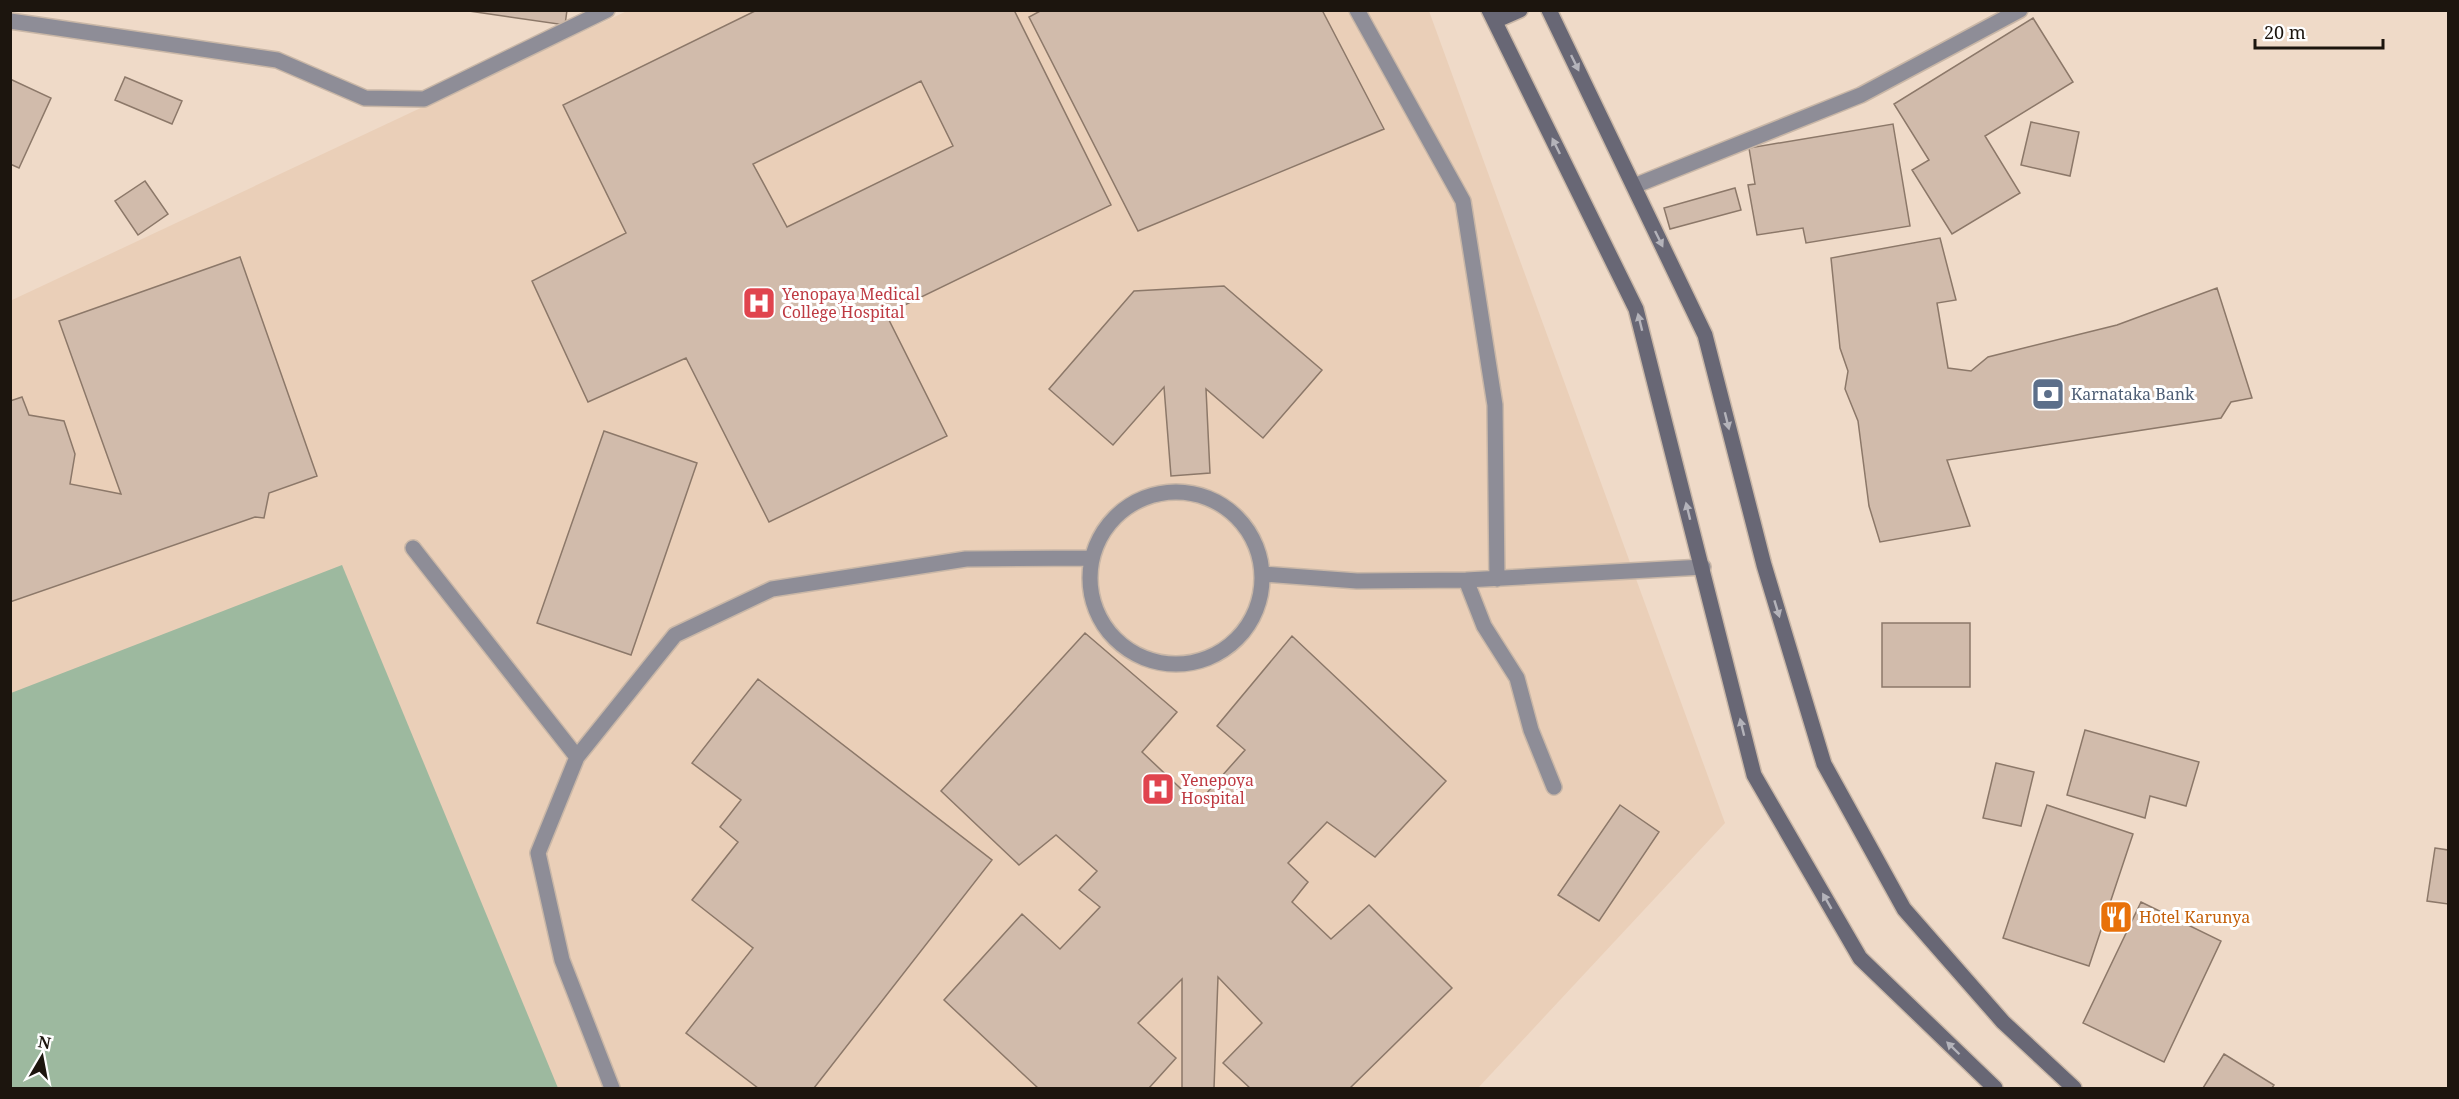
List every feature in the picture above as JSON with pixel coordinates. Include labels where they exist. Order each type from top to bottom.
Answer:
[{"type":"main road","points":[[1520,10],[1492,16],[1636,309],[1754,775],[1860,958],[1995,1089]]},
{"type":"main road","points":[[1549,10],[1706,335],[1764,565],[1824,764],[1904,909],[2003,1022],[2074,1089]]},
{"type":"street","points":[[10,21],[277,60],[365,98],[424,99],[607,10]]},
{"type":"street","points":[[1357,10],[1463,201],[1494,405],[1497,579]]},
{"type":"street","points":[[1634,186],[1861,95],[2020,10]]},
{"type":"street","points":[[1174,491],[1204,495],[1231,510],[1251,532],[1262,561],[1263,574],[1263,591],[1253,619],[1234,643],[1211,657],[1185,664],[1158,662],[1132,652],[1111,635],[1096,612],[1089,586],[1091,558],[1101,533],[1119,512],[1144,496],[1174,491]]},
{"type":"street","points":[[413,548],[577,757]]},
{"type":"street","points":[[612,1089],[562,960],[538,853],[577,757],[675,635],[772,589],[966,559],[1091,558]]},
{"type":"street","points":[[1263,574],[1357,581],[1466,580],[1703,567]]},
{"type":"street","points":[[1466,580],[1484,626],[1517,678],[1531,730],[1554,787]]},
{"type":"shaded area","points":[[627,11],[1429,11],[1725,823],[1478,1088],[11,1088],[10,301]]},
{"type":"green space","points":[[342,565],[558,1088],[11,1088],[11,693]]},
{"type":"building","points":[[462,10],[567,10],[565,25]]},
{"type":"building","points":[[757,10],[1014,10],[1111,205],[886,314],[947,436],[769,522],[686,358],[588,402],[532,281],[626,233],[563,105]],"holes":[[[921,81],[953,146],[787,227],[753,164]]]},
{"type":"building","points":[[1042,10],[1322,10],[1384,129],[1138,231],[1029,17]]},
{"type":"building","points":[[2033,18],[2073,82],[1985,136],[2020,193],[1952,234],[1912,170],[1929,160],[1894,104]]},
{"type":"building","points":[[125,77],[182,101],[172,124],[115,100]]},
{"type":"building","points":[[10,79],[51,98],[19,168],[10,164]]},
{"type":"building","points":[[2031,122],[2079,132],[2070,176],[2021,165]]},
{"type":"building","points":[[1893,124],[1910,226],[1806,243],[1803,228],[1757,235],[1748,185],[1755,184],[1749,148]]},
{"type":"building","points":[[145,181],[168,214],[138,235],[115,201]]},
{"type":"building","points":[[1735,188],[1741,210],[1670,229],[1664,208]]},
{"type":"building","name":"Karnataka Bank","points":[[1940,238],[1956,300],[1937,303],[1948,368],[1971,371],[1988,357],[2117,325],[2217,288],[2252,398],[2231,402],[2221,418],[1947,460],[1970,526],[1880,542],[1869,506],[1858,421],[1845,389],[1848,371],[1840,348],[1831,258]]},
{"type":"building","points":[[240,257],[317,476],[269,493],[264,518],[255,517],[10,602],[10,401],[22,397],[29,415],[64,421],[75,454],[70,484],[121,494],[59,321]]},
{"type":"building","points":[[1224,286],[1322,370],[1263,438],[1206,389],[1210,473],[1171,476],[1164,387],[1113,445],[1049,389],[1134,291]]},
{"type":"building","points":[[604,431],[697,463],[631,655],[537,623]]},
{"type":"building","points":[[1882,623],[1970,623],[1970,687],[1882,687]]},
{"type":"building","points":[[1085,633],[1177,712],[1142,752],[1197,804],[1245,750],[1217,726],[1292,636],[1446,781],[1375,857],[1327,822],[1288,863],[1308,882],[1292,902],[1331,939],[1369,905],[1452,988],[1350,1088],[1250,1088],[1223,1063],[1262,1023],[1218,977],[1214,1088],[1182,1088],[1182,979],[1138,1023],[1176,1058],[1149,1088],[1038,1088],[944,1000],[1022,914],[1060,949],[1100,907],[1079,890],[1097,871],[1056,835],[1019,865],[941,791]]},
{"type":"building","points":[[758,679],[992,860],[814,1088],[758,1088],[686,1033],[753,948],[692,900],[738,842],[720,827],[741,800],[692,763]]},
{"type":"building","points":[[2085,730],[2199,762],[2186,806],[2150,796],[2145,818],[2067,795]]},
{"type":"building","points":[[1996,763],[2034,772],[2021,826],[1983,818]]},
{"type":"building","points":[[1620,805],[1659,832],[1599,921],[1558,895]]},
{"type":"building","points":[[2047,805],[2133,834],[2089,966],[2003,938]]},
{"type":"building","points":[[2435,848],[2448,850],[2448,904],[2427,901]]},
{"type":"building","points":[[2141,902],[2221,941],[2164,1062],[2083,1023]]},
{"type":"building","points":[[2224,1054],[2274,1085],[2272,1088],[2203,1088]]},
{"type":"place","name":"Yenopaya Medical College Hospital","points":[[759,303]]},
{"type":"place","name":"Karnataka Bank","points":[[2048,394]]},
{"type":"place","name":"Yenepoya Hospital","points":[[1158,789]]},
{"type":"place","name":"Hotel Karunya","points":[[2116,917]]}]
